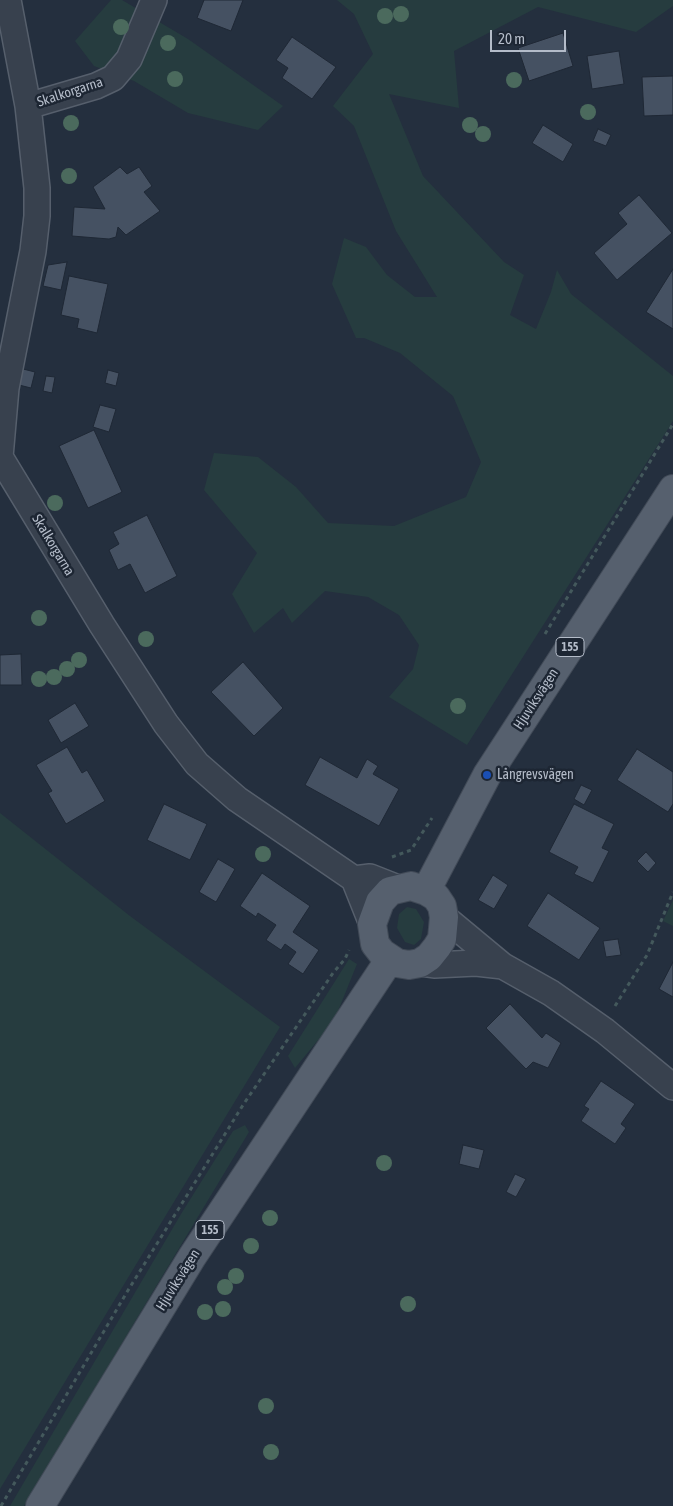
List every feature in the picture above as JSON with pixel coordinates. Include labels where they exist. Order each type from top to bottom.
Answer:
[{"type":"main road","name":"Hjuviksvägen","points":[[426,891],[487,776],[673,489]]},
{"type":"main road","points":[[411,886],[426,891],[442,906],[444,917],[442,939],[429,957],[420,963],[409,966],[390,959],[376,944],[372,924],[380,902],[390,891],[398,888],[411,886]]},
{"type":"main road","name":"Hjuviksvägen","points":[[40,1506],[192,1257],[390,959]]},
{"type":"street","name":"Skalkorgarna","points":[[8,0],[28,106],[37,188],[37,216],[33,251],[6,388],[0,457],[102,625],[166,724],[197,764],[237,799],[354,880]]},
{"type":"street","name":"Skalkorgarna","points":[[28,106],[96,86],[113,78],[129,59],[154,0]]},
{"type":"street","points":[[372,924],[354,880],[370,877],[398,888]]},
{"type":"street","points":[[444,917],[503,966],[554,995],[601,1028],[673,1088]]},
{"type":"street","points":[[420,963],[434,965],[476,963],[503,966]]},
{"type":"path","points":[[542,638],[673,424]]},
{"type":"path","points":[[389,858],[411,850],[432,817]]},
{"type":"path","points":[[601,1028],[646,955],[673,892]]},
{"type":"path","points":[[1,1506],[127,1292],[228,1130],[303,1016],[345,958],[352,942]]},
{"type":"green space","points":[[111,0],[122,0],[188,39],[283,106],[258,130],[188,113],[134,81],[94,66],[75,41]]},
{"type":"green space","points":[[337,0],[673,0],[673,6],[636,32],[538,7],[454,51],[459,108],[389,94],[423,176],[504,262],[524,275],[510,315],[536,329],[551,292],[557,270],[571,294],[673,376],[673,421],[467,745],[389,697],[413,669],[419,645],[399,615],[368,597],[325,591],[292,623],[283,608],[254,633],[232,594],[257,553],[204,490],[214,453],[258,457],[296,487],[328,523],[394,526],[466,497],[481,462],[453,396],[400,353],[364,338],[356,338],[332,284],[344,238],[366,247],[387,275],[415,297],[437,297],[396,231],[354,126],[333,106],[373,54],[354,14]]},
{"type":"green space","points":[[0,813],[130,916],[280,1027],[0,1489]]},
{"type":"green space","points":[[673,900],[673,926],[663,921]]},
{"type":"green space","points":[[407,907],[416,909],[424,922],[421,939],[414,945],[405,942],[397,928],[399,914]]},
{"type":"green space","points":[[349,959],[357,964],[334,1021],[295,1068],[288,1056]]},
{"type":"green space","points":[[245,1125],[249,1132],[24,1506],[10,1506],[181,1214],[233,1131]]},
{"type":"building","points":[[204,0],[243,0],[231,31],[197,18]]},
{"type":"building","points":[[563,33],[573,66],[529,81],[518,48]]},
{"type":"building","points":[[292,37],[336,67],[312,99],[282,78],[288,68],[276,60]]},
{"type":"building","points":[[619,51],[624,84],[592,89],[587,56]]},
{"type":"building","points":[[673,76],[673,115],[644,116],[642,77]]},
{"type":"building","points":[[543,125],[573,144],[563,162],[532,143]]},
{"type":"building","points":[[598,129],[611,135],[606,146],[593,141]]},
{"type":"building","points":[[120,167],[127,174],[139,167],[152,186],[144,192],[160,211],[126,235],[118,227],[116,237],[109,239],[72,236],[74,207],[105,209],[93,187]]},
{"type":"building","points":[[639,195],[672,233],[617,280],[594,253],[627,224],[618,213]]},
{"type":"building","points":[[67,262],[61,290],[43,286],[48,265]]},
{"type":"building","points":[[673,269],[673,329],[646,312]]},
{"type":"building","points":[[69,276],[108,284],[97,333],[77,328],[79,319],[61,315]]},
{"type":"building","points":[[23,369],[35,372],[31,388],[19,385]]},
{"type":"building","points":[[108,370],[119,373],[116,386],[105,383]]},
{"type":"building","points":[[46,376],[55,377],[52,393],[43,391]]},
{"type":"building","points":[[100,405],[116,409],[109,432],[93,427]]},
{"type":"building","points":[[94,430],[122,492],[88,508],[59,446]]},
{"type":"building","points":[[147,515],[177,576],[145,593],[130,564],[118,570],[109,550],[119,544],[113,532]]},
{"type":"building","points":[[21,654],[22,685],[0,685],[0,655]]},
{"type":"building","points":[[243,662],[283,708],[254,736],[211,692]]},
{"type":"building","points":[[75,703],[89,726],[61,743],[48,720]]},
{"type":"building","points":[[67,747],[82,773],[87,770],[105,801],[66,824],[48,793],[52,791],[36,765]]},
{"type":"building","points":[[637,749],[673,772],[673,804],[668,812],[617,780]]},
{"type":"building","points":[[320,757],[357,778],[367,759],[378,766],[373,774],[399,789],[379,826],[305,785]]},
{"type":"building","points":[[581,785],[592,790],[584,805],[574,799]]},
{"type":"building","points":[[164,804],[207,824],[190,860],[147,840]]},
{"type":"building","points":[[574,804],[614,824],[602,848],[609,851],[593,883],[574,874],[578,867],[549,852]]},
{"type":"building","points":[[646,852],[656,863],[648,872],[637,861]]},
{"type":"building","points":[[218,859],[235,869],[216,902],[199,892]]},
{"type":"building","points":[[262,873],[310,906],[293,932],[319,950],[303,974],[288,964],[296,952],[285,944],[281,950],[266,940],[276,925],[258,913],[256,917],[240,906]]},
{"type":"building","points":[[493,875],[508,885],[494,909],[478,900]]},
{"type":"building","points":[[548,893],[600,928],[579,960],[527,926]]},
{"type":"building","points":[[618,939],[621,955],[606,957],[603,941]]},
{"type":"building","points":[[673,962],[673,997],[659,989]]},
{"type":"building","points":[[510,1004],[542,1038],[546,1033],[561,1043],[548,1068],[533,1062],[526,1069],[486,1028]]},
{"type":"building","points":[[601,1081],[635,1104],[621,1124],[626,1128],[615,1144],[581,1121],[589,1109],[584,1106]]},
{"type":"building","points":[[463,1145],[484,1150],[479,1169],[459,1164]]},
{"type":"building","points":[[515,1174],[526,1179],[516,1197],[506,1192]]},
{"type":"place","name":"Långrevsvägen","points":[[487,775]]}]
